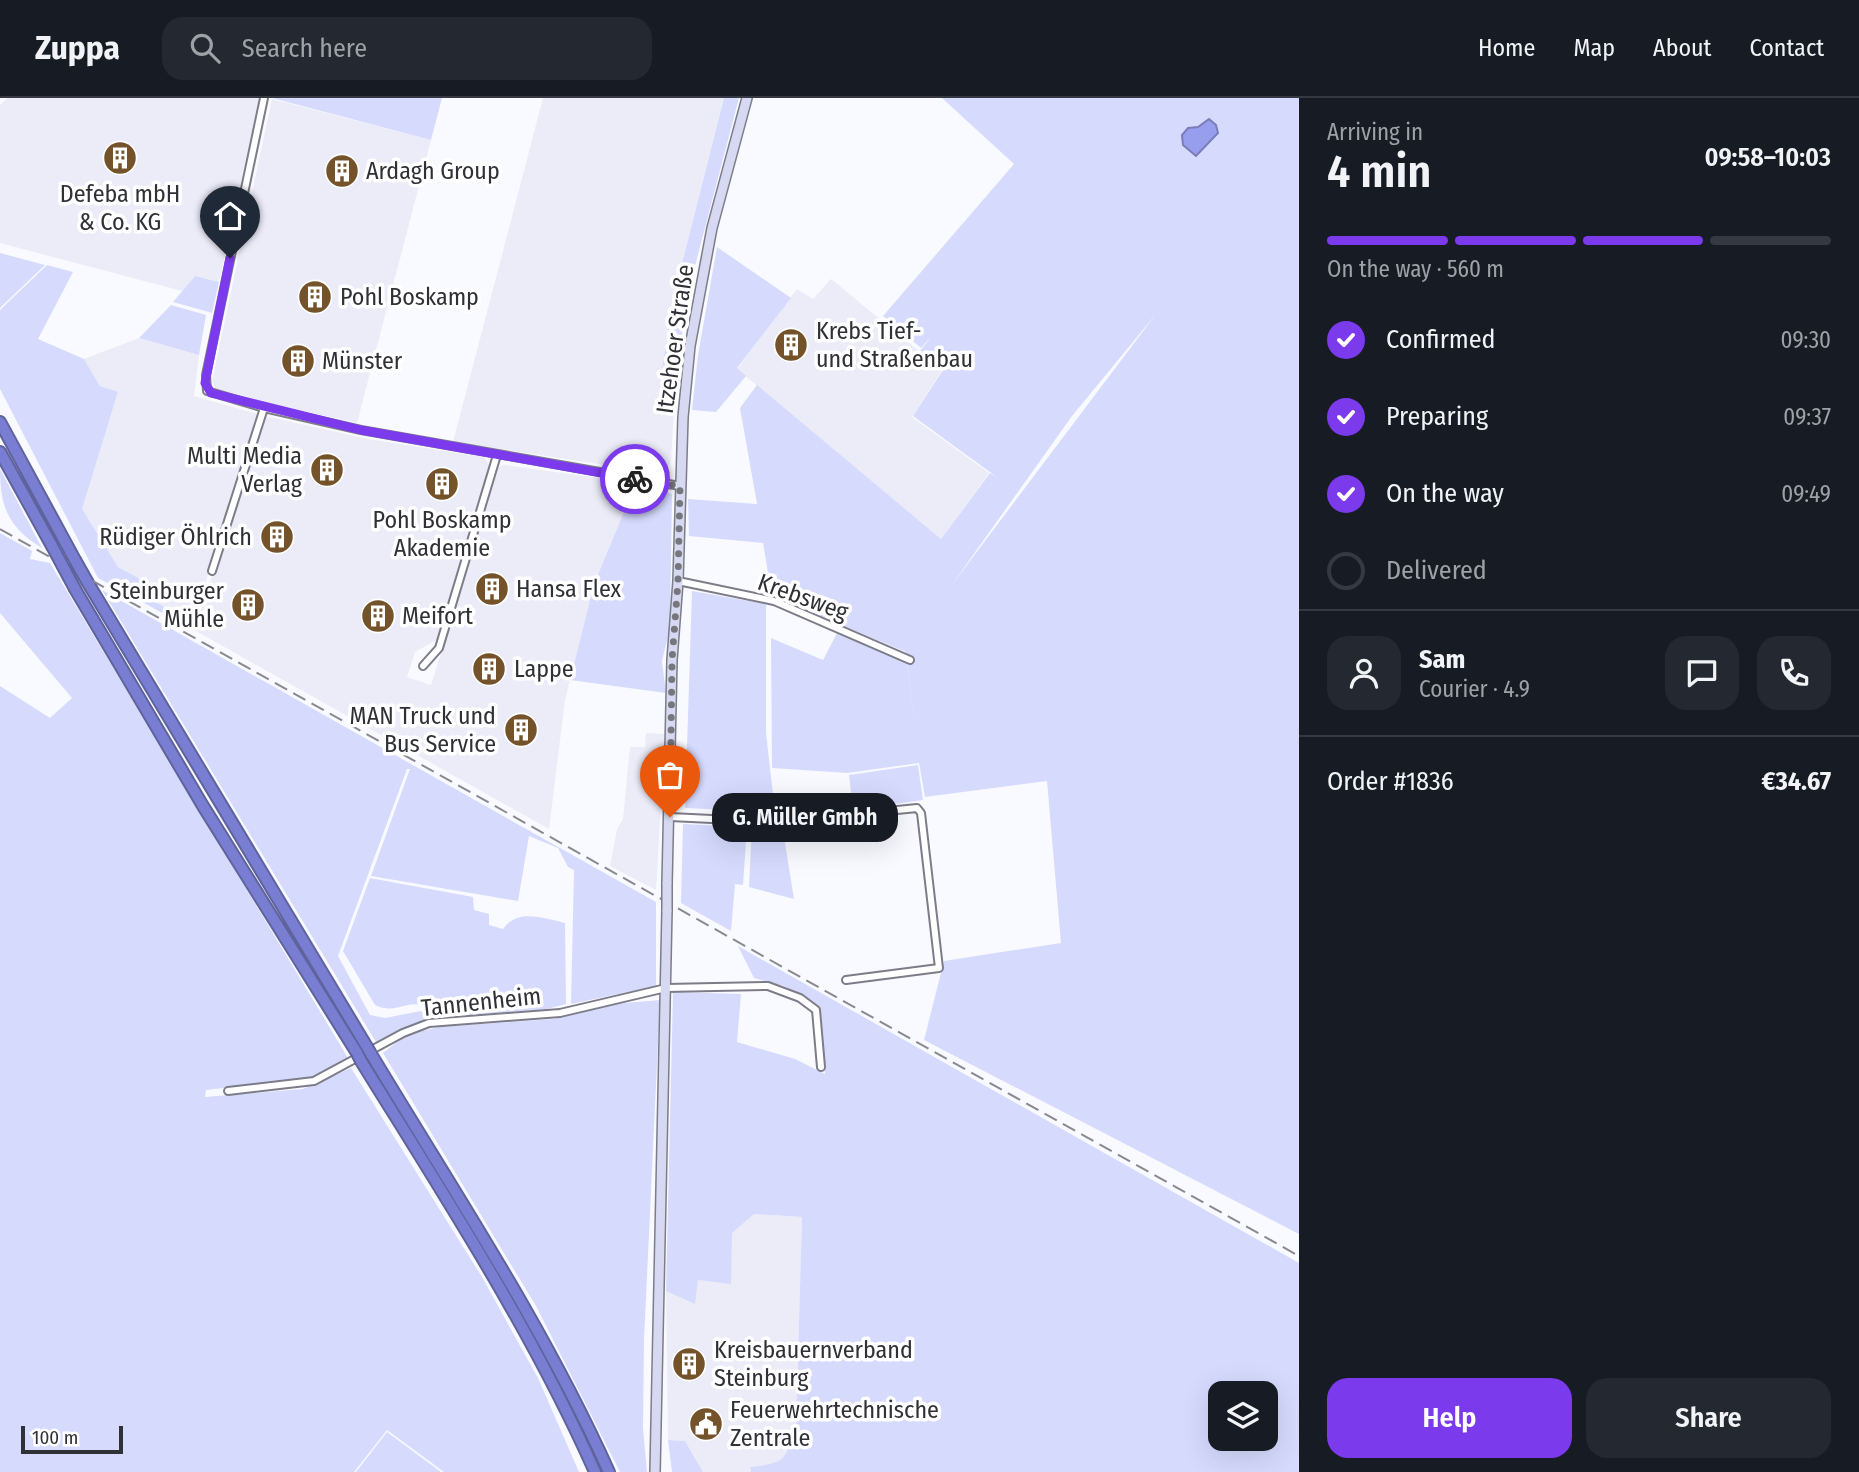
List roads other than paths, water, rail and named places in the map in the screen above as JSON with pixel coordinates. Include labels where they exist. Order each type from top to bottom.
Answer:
[{"type":"highway","points":[[0,422],[88,583],[512,1285],[554,1358],[609,1472]]},
{"type":"highway","points":[[0,452],[75,589],[203,806],[502,1291],[585,1450],[593,1472]]},
{"type":"main road","name":"Itzehoer Straße","points":[[655,1472],[672,660],[678,582],[685,393],[698,287],[747,98]]},
{"type":"street","points":[[264,98],[205,383],[211,393],[264,408],[496,455],[680,486]]},
{"type":"street","points":[[212,571],[264,408]]},
{"type":"street","points":[[423,666],[439,648],[496,455]]},
{"type":"street","name":"Krebsweg","points":[[678,582],[774,601],[911,660]]},
{"type":"street","points":[[670,817],[777,822],[918,808],[921,813],[939,968],[846,980]]},
{"type":"street","name":"Tannenheim","points":[[228,1091],[314,1081],[403,1033],[429,1023],[560,1013],[666,988],[768,986],[800,998],[816,1010],[821,1067]]},
{"type":"water","points":[[1209,119],[1216,125],[1218,133],[1196,156],[1183,145],[1182,135],[1188,128],[1198,127]]},
{"type":"railway","points":[[0,529],[1299,1256]]},
{"type":"place","name":"Defeba mbH & Co. KG","points":[[120,158]]},
{"type":"place","name":"Ardagh Group","points":[[342,171]]},
{"type":"place","name":"Pohl Boskamp","points":[[315,297]]},
{"type":"place","name":"Krebs Tief- und Straßenbau","points":[[791,345]]},
{"type":"place","name":"Münster","points":[[298,361]]},
{"type":"place","name":"Multi Media Verlag","points":[[327,470]]},
{"type":"place","name":"Pohl Boskamp Akademie","points":[[442,484]]},
{"type":"place","name":"Rüdiger Öhlrich","points":[[277,537]]},
{"type":"place","name":"Hansa Flex","points":[[492,589]]},
{"type":"place","name":"Steinburger Mühle","points":[[248,605]]},
{"type":"place","name":"Meifort","points":[[378,616]]},
{"type":"place","name":"Lappe","points":[[489,669]]},
{"type":"place","name":"MAN Truck und Bus Service","points":[[521,730]]},
{"type":"place","name":"G. Müller Gmbh","points":[[670,817]]},
{"type":"place","name":"Kreisbauernverband Steinburg","points":[[689,1364]]},
{"type":"place","name":"Feuerwehrtechnische Zentrale","points":[[706,1424]]}]
